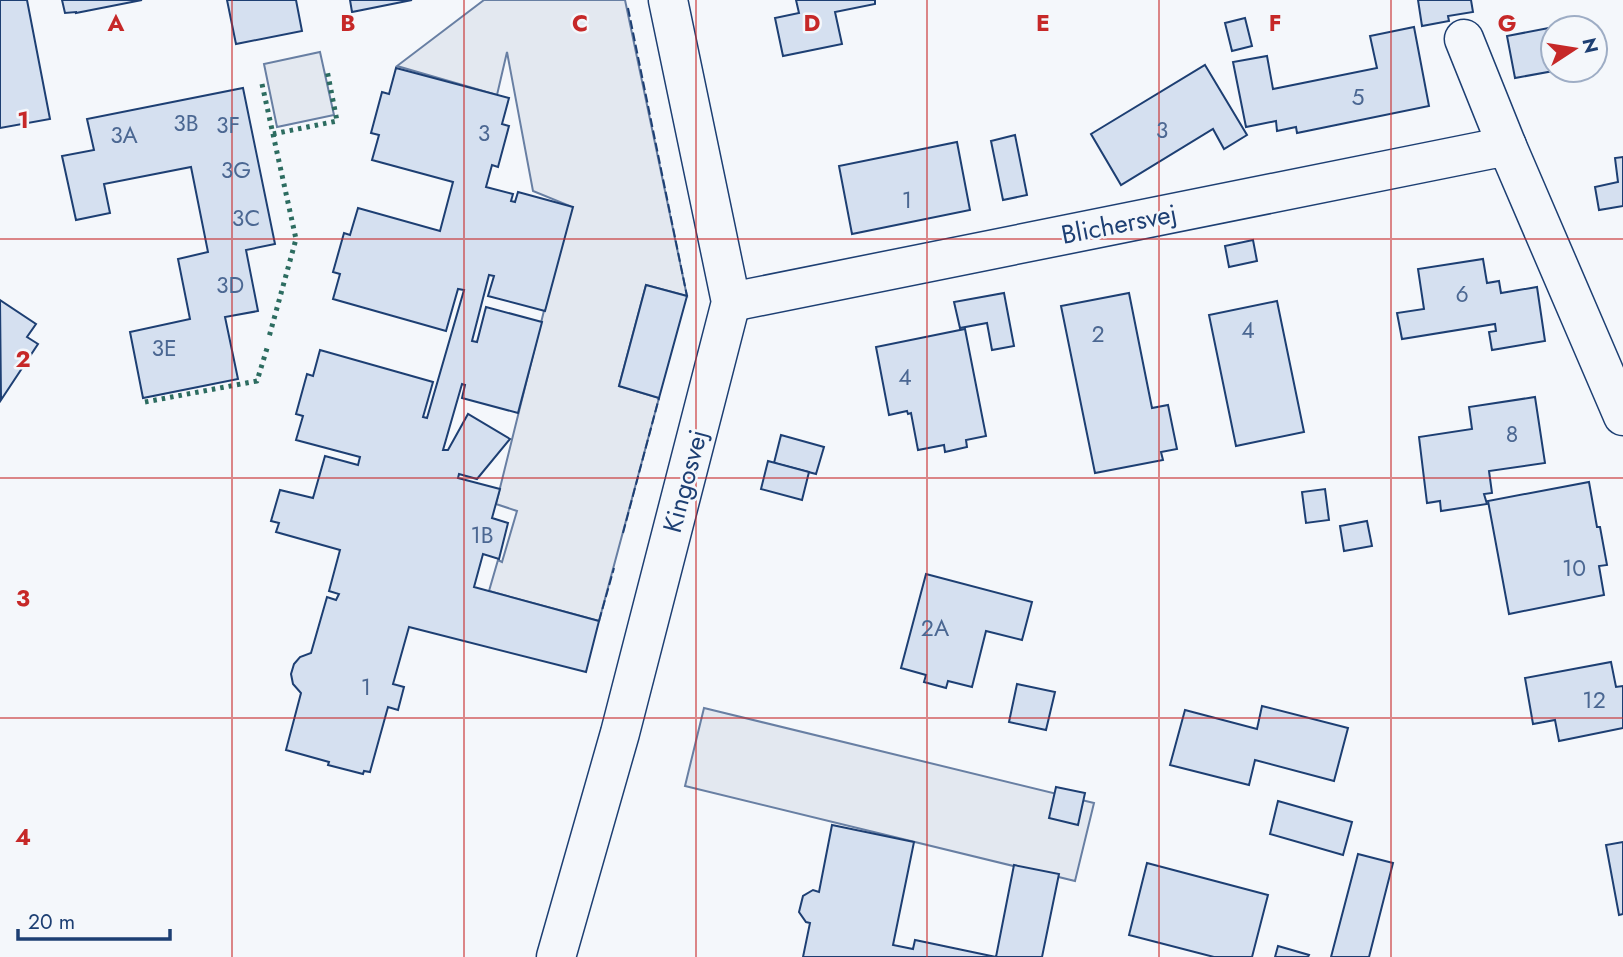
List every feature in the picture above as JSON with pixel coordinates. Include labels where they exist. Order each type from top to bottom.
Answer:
[{"type":"street","name":"Kingosvej","points":[[556,957],[620,733],[731,302],[668,0]]},
{"type":"street","points":[[1464,39],[1530,202],[1623,416]]},
{"type":"street","name":"Blichersvej","points":[[731,302],[1507,146]]},
{"type":"shaded area","points":[[484,0],[625,0],[687,296],[646,285],[619,386],[659,398],[599,621],[489,591],[498,560],[502,562],[517,511],[496,504],[570,206],[533,191],[507,52],[497,95],[397,66]]},
{"type":"shaded area","points":[[320,52],[334,115],[277,127],[264,64]]},
{"type":"shaded area","points":[[704,708],[1094,803],[1075,881],[685,786]]},
{"type":"building","points":[[0,0],[27,0],[50,119],[0,128]]},
{"type":"building","points":[[62,0],[142,0],[65,13]]},
{"type":"building","points":[[227,0],[296,0],[302,31],[236,44]]},
{"type":"building","points":[[350,0],[412,0],[352,12]]},
{"type":"building","points":[[796,0],[875,0],[875,4],[835,12],[842,44],[783,56],[775,18],[799,13]]},
{"type":"building","points":[[1418,0],[1471,0],[1473,12],[1448,16],[1449,21],[1422,26]]},
{"type":"building","points":[[1245,18],[1252,46],[1232,51],[1225,23]]},
{"type":"building","points":[[1414,27],[1429,106],[1297,133],[1296,127],[1277,131],[1276,121],[1246,127],[1233,62],[1267,56],[1273,89],[1377,68],[1370,36]]},
{"type":"building","points":[[1539,30],[1539,74],[1515,78],[1507,36]]},
{"type":"building","points":[[1205,65],[1247,135],[1224,149],[1213,129],[1121,185],[1091,134]]},
{"type":"building","points":[[396,68],[509,98],[502,124],[509,126],[498,167],[492,165],[486,187],[513,194],[511,201],[515,202],[518,192],[573,207],[545,311],[488,296],[494,276],[489,275],[472,341],[477,342],[486,307],[542,322],[518,413],[462,398],[465,385],[462,384],[443,450],[448,450],[468,414],[510,439],[477,479],[459,474],[458,478],[500,489],[492,518],[508,523],[499,559],[483,554],[474,587],[599,621],[586,672],[409,627],[393,684],[404,687],[398,710],[388,707],[370,772],[364,771],[363,774],[286,750],[301,693],[293,684],[291,674],[300,657],[311,653],[327,597],[336,600],[339,594],[329,591],[340,550],[276,532],[279,523],[271,521],[280,490],[313,498],[325,456],[358,465],[360,457],[296,440],[303,416],[296,414],[307,374],[313,376],[320,350],[433,382],[423,417],[427,418],[464,290],[458,289],[446,331],[333,299],[340,274],[333,272],[344,233],[350,235],[358,208],[440,231],[453,182],[372,160],[379,135],[371,133],[382,92],[389,94]]},
{"type":"building","points":[[243,88],[275,244],[246,250],[258,311],[225,317],[238,379],[143,398],[130,332],[190,319],[178,259],[208,252],[191,167],[104,184],[110,213],[76,220],[62,156],[94,150],[87,119]]},
{"type":"building","points":[[1015,135],[1027,195],[1003,200],[991,141]]},
{"type":"building","points":[[957,142],[970,210],[852,234],[839,166]]},
{"type":"building","points":[[1623,157],[1623,206],[1599,210],[1595,187],[1618,182],[1615,158]]},
{"type":"building","points":[[1253,240],[1257,261],[1229,267],[1225,246]]},
{"type":"building","points":[[1483,259],[1487,283],[1499,281],[1501,293],[1537,287],[1545,341],[1492,350],[1489,332],[1496,331],[1495,324],[1402,339],[1397,313],[1424,309],[1418,269]]},
{"type":"building","points":[[646,285],[687,296],[659,398],[619,386]]},
{"type":"building","points":[[1004,293],[1014,346],[992,350],[987,323],[960,328],[954,302]]},
{"type":"building","points":[[1129,293],[1152,408],[1168,405],[1177,449],[1161,452],[1163,460],[1095,473],[1061,306]]},
{"type":"building","points":[[0,300],[36,324],[27,337],[38,344],[1,400]]},
{"type":"building","points":[[1277,301],[1304,432],[1236,446],[1209,315]]},
{"type":"building","points":[[965,329],[986,436],[966,440],[967,447],[945,452],[944,445],[918,450],[911,413],[908,414],[907,411],[889,415],[876,347]]},
{"type":"building","points":[[1535,397],[1545,463],[1489,471],[1492,493],[1484,494],[1487,504],[1441,511],[1440,501],[1427,503],[1419,437],[1472,429],[1469,407]]},
{"type":"building","points":[[781,435],[824,447],[816,474],[774,463]]},
{"type":"building","points":[[768,461],[809,472],[802,500],[761,489]]},
{"type":"building","points":[[1589,482],[1607,565],[1599,566],[1604,595],[1509,614],[1488,501]]},
{"type":"building","points":[[1325,489],[1329,520],[1306,523],[1302,492]]},
{"type":"building","points":[[1367,521],[1372,546],[1344,551],[1340,526]]},
{"type":"building","points":[[926,574],[1032,602],[1022,640],[986,631],[972,687],[948,681],[946,688],[924,682],[926,675],[901,668]]},
{"type":"building","points":[[1611,662],[1616,687],[1623,686],[1623,728],[1559,741],[1555,720],[1533,724],[1525,678]]},
{"type":"building","points":[[1017,684],[1055,692],[1046,730],[1009,722]]},
{"type":"building","points":[[1262,706],[1348,728],[1334,781],[1255,760],[1249,785],[1170,765],[1185,710],[1257,729]]},
{"type":"building","points":[[1056,787],[1085,793],[1078,825],[1049,818]]},
{"type":"building","points":[[1278,801],[1352,822],[1343,855],[1270,834]]},
{"type":"building","points":[[832,825],[914,842],[893,945],[913,949],[915,940],[996,957],[803,957],[810,923],[806,922],[799,912],[803,896],[813,890],[819,892]]},
{"type":"building","points":[[1623,842],[1623,914],[1619,915],[1606,845]]},
{"type":"building","points":[[1358,854],[1393,863],[1369,957],[1331,957]]},
{"type":"building","points":[[1147,863],[1268,895],[1252,957],[1214,957],[1129,935]]},
{"type":"building","points":[[1014,865],[1059,874],[1042,957],[996,957]]},
{"type":"building","points":[[1278,946],[1309,955],[1275,957]]},
{"type":"hedge","points":[[273,134],[337,121],[327,70]]},
{"type":"hedge","points":[[262,84],[296,239],[269,337]]},
{"type":"hedge","points":[[145,402],[257,381],[268,345]]},
{"type":"fence","points":[[628,8],[687,296]]},
{"type":"fence","points":[[623,533],[659,398]]},
{"type":"fence","points":[[599,621],[614,568]]}]
